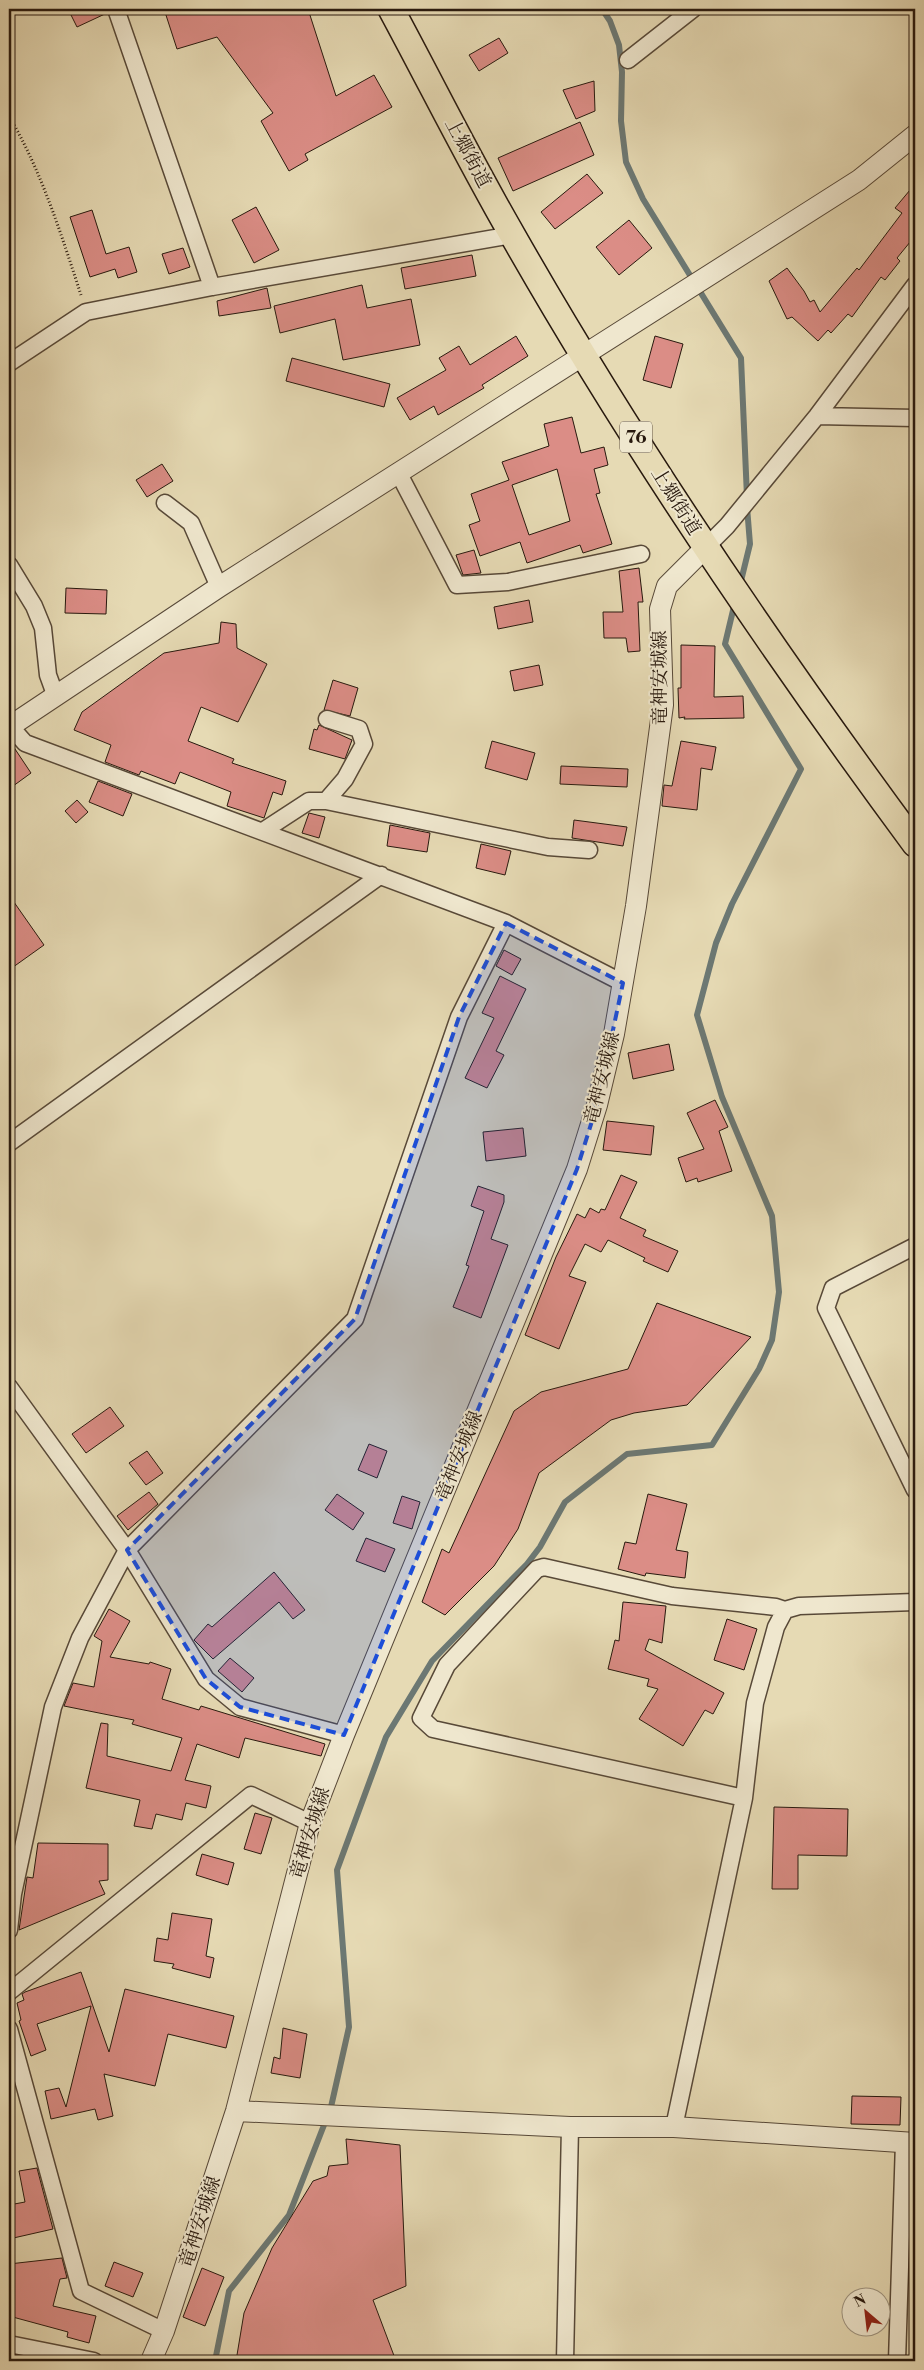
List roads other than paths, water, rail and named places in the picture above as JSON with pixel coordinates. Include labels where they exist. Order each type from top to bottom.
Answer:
[{"type":"main road","name":"上郷街道","points":[[391,9],[512,235],[583,354],[705,548],[915,844]]},
{"type":"street","points":[[116,9],[212,287]]},
{"type":"street","points":[[628,60],[693,9]]},
{"type":"street","points":[[623,983],[506,923],[25,743],[9,727],[219,587],[858,180],[915,135]]},
{"type":"street","points":[[9,363],[86,312],[212,287],[512,235]]},
{"type":"street","points":[[705,548],[727,526],[817,416],[915,285]]},
{"type":"street","points":[[817,416],[915,418]]},
{"type":"street","points":[[398,472],[457,585],[508,582],[641,554]]},
{"type":"street","points":[[166,503],[191,523],[219,587]]},
{"type":"street","name":"竜神安城線","points":[[151,2361],[164,2331],[236,2111],[310,1823],[344,1735],[578,1169],[597,1105],[623,983],[636,906],[663,704],[660,610],[667,586],[705,548]]},
{"type":"street","points":[[9,565],[34,606],[43,628],[48,675],[56,697]]},
{"type":"street","points":[[326,801],[345,779],[364,744],[359,729],[327,719]]},
{"type":"street","points":[[264,832],[309,801],[326,801],[548,847],[589,850]]},
{"type":"street","points":[[9,1142],[381,875]]},
{"type":"street","points":[[9,1930],[13,1894],[52,1707],[80,1638],[127,1550],[355,1319],[459,1017],[506,923]]},
{"type":"street","points":[[915,1246],[833,1288],[826,1308],[915,1490]]},
{"type":"street","points":[[9,1387],[127,1550],[206,1679],[240,1708],[344,1735]]},
{"type":"street","points":[[744,1798],[433,1729],[421,1718],[452,1658],[537,1569],[552,1568],[672,1596],[776,1607],[785,1610],[799,1606],[915,1602]]},
{"type":"street","points":[[674,2127],[744,1798],[755,1703],[776,1627],[785,1610]]},
{"type":"street","points":[[9,1992],[251,1795],[310,1823]]},
{"type":"street","points":[[9,2029],[81,2291],[164,2331]]},
{"type":"street","points":[[236,2111],[570,2127],[674,2127],[910,2143],[898,2361]]},
{"type":"street","points":[[565,2361],[570,2127]]},
{"type":"street","points":[[9,2344],[27,2355],[94,2361]]},
{"type":"waterway","points":[[602,9],[610,21],[619,45],[622,72],[621,121],[626,162],[643,199],[741,358],[747,497]]},
{"type":"waterway","points":[[740,585],[750,544],[747,507]]},
{"type":"waterway","points":[[215,2361],[229,2291],[289,2215],[331,2107],[349,2027],[337,1870],[386,1737],[432,1661],[527,1564],[540,1547],[565,1502],[627,1454],[712,1445],[759,1369],[772,1340],[779,1292],[772,1216],[722,1097],[697,1015],[716,943],[732,904],[801,769],[725,644],[735,602]]}]
